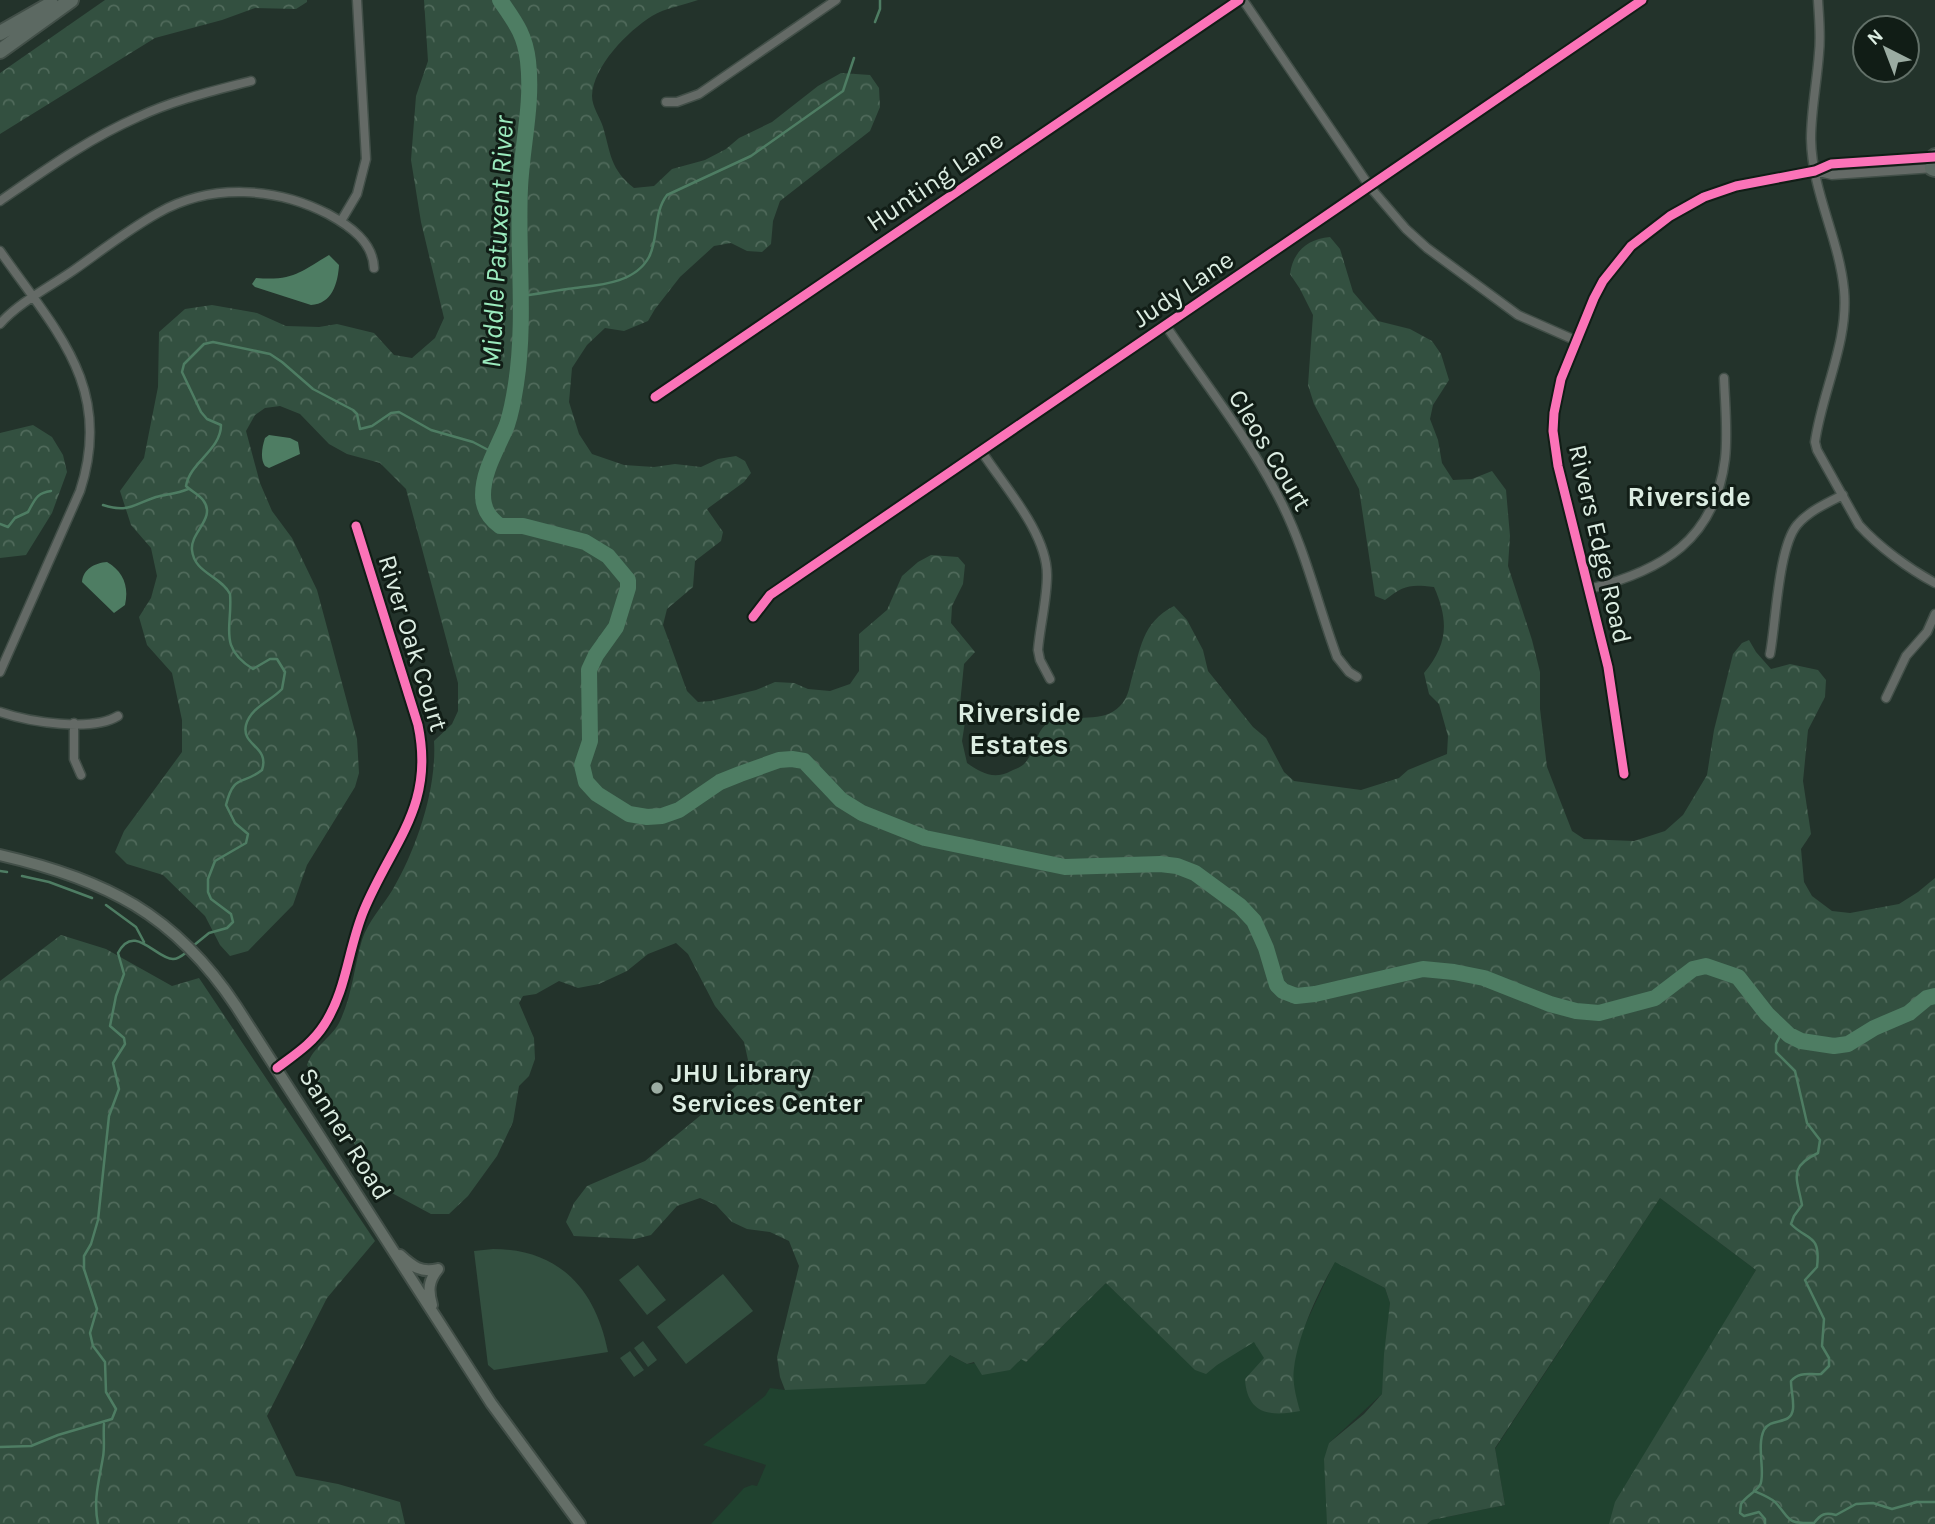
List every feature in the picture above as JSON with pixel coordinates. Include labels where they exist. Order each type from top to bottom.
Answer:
[{"type":"highway","points":[[0,33],[58,0]]},
{"type":"highway","points":[[0,51],[71,0]]},
{"type":"main road","name":"Sanner Road","points":[[0,855],[57,869],[107,889],[150,914],[198,956],[225,989],[511,1432],[580,1524]]},
{"type":"main road","points":[[389,1245],[417,1269],[438,1269],[429,1288],[436,1318]]},
{"type":"street","points":[[341,221],[357,194],[366,159],[357,0]]},
{"type":"street","points":[[666,103],[699,94],[836,0]]},
{"type":"street","points":[[1241,0],[1370,187],[1416,239],[1505,306],[1530,321],[1577,341]]},
{"type":"street","name":"Hunting Lane","points":[[655,397],[1241,0]]},
{"type":"street","name":"Judy Lane","points":[[753,617],[771,595],[1642,0]]},
{"type":"street","points":[[1818,0],[1820,52],[1811,138],[1818,192],[1840,261],[1844,293],[1840,335],[1815,442],[1859,525],[1868,535],[1935,583]]},
{"type":"street","points":[[0,201],[65,156],[138,117],[189,98],[251,81]]},
{"type":"street","name":"Rivers Edge Road","points":[[1624,774],[1608,667],[1558,466],[1553,431],[1559,388],[1603,281],[1631,246],[1648,232],[1689,205],[1720,191],[1815,171],[1831,164],[1934,163]]},
{"type":"street","points":[[0,324],[33,298],[160,212],[197,198],[235,192],[277,195],[314,206],[341,221],[364,241],[374,260],[374,268]]},
{"type":"street","points":[[0,251],[63,342],[80,373],[87,394],[92,436],[80,491],[0,672]]},
{"type":"street","name":"Cleos Court","points":[[1166,326],[1254,454],[1279,496],[1299,542],[1337,657],[1349,672],[1357,677]]},
{"type":"street","points":[[1589,589],[1619,582],[1657,566],[1685,544],[1708,514],[1717,496],[1725,456],[1724,379]]},
{"type":"street","points":[[982,452],[1032,528],[1043,551],[1047,585],[1038,650],[1050,679]]},
{"type":"street","points":[[1770,654],[1774,612],[1790,537],[1806,516],[1843,495]]},
{"type":"street","name":"River Oak Court","points":[[276,1068],[314,1038],[331,1013],[342,988],[364,909],[416,807],[422,777],[422,745],[418,726],[356,526]]},
{"type":"street","points":[[1886,698],[1906,656],[1927,632],[1935,614]]},
{"type":"street","points":[[0,712],[23,719],[74,723],[101,723],[118,716]]},
{"type":"street","points":[[74,723],[74,760],[81,775]]},
{"type":"shaded area","points":[[329,255],[339,265],[337,279],[329,297],[318,304],[311,305],[252,284],[256,278],[279,278],[296,274]]},
{"type":"shaded area","points":[[269,435],[298,442],[300,454],[269,468],[265,466],[262,449],[265,438]]},
{"type":"shaded area","points":[[107,562],[118,570],[126,586],[125,605],[114,613],[82,582],[90,568]]},
{"type":"shaded area","points":[[1660,1198],[1756,1270],[1611,1524],[1427,1524],[1432,1520],[1505,1505],[1495,1449]]},
{"type":"shaded area","points":[[1335,1261],[1385,1288],[1390,1303],[1382,1394],[1329,1443],[1327,1524],[711,1524],[744,1488],[757,1486],[766,1465],[703,1445],[765,1396],[770,1388],[785,1390],[950,1355],[967,1364],[1022,1358],[1026,1362],[1106,1283],[1138,1313],[1250,1331],[1305,1325]]},
{"type":"green space","points":[[105,0],[307,2],[296,9],[255,8],[155,38],[0,134],[0,73]]},
{"type":"green space","points":[[424,0],[698,0],[652,16],[613,50],[598,73],[592,96],[593,104],[612,160],[620,174],[634,188],[654,186],[672,169],[705,160],[726,149],[739,138],[772,122],[818,86],[841,73],[870,75],[879,88],[880,107],[870,131],[780,201],[773,221],[771,244],[762,252],[747,251],[731,243],[714,246],[680,277],[648,321],[624,331],[605,328],[587,345],[572,368],[569,402],[579,434],[592,454],[624,465],[654,467],[675,464],[701,467],[718,459],[736,456],[745,461],[751,473],[744,482],[707,509],[723,532],[721,541],[695,561],[693,587],[667,609],[663,625],[687,691],[698,702],[756,690],[775,682],[830,691],[850,684],[859,671],[859,634],[887,610],[902,576],[931,555],[958,557],[965,565],[963,584],[952,606],[951,623],[975,652],[964,664],[960,704],[965,722],[962,741],[967,763],[983,772],[999,775],[1022,766],[1029,758],[1039,733],[1054,720],[1097,717],[1113,712],[1120,706],[1127,694],[1144,638],[1155,620],[1174,606],[1187,620],[1203,650],[1208,671],[1253,727],[1266,738],[1284,772],[1294,781],[1361,790],[1399,778],[1408,770],[1447,754],[1448,736],[1439,704],[1429,694],[1424,673],[1442,642],[1444,622],[1439,599],[1434,587],[1419,586],[1397,591],[1385,600],[1375,596],[1359,489],[1314,404],[1308,385],[1313,315],[1290,274],[1294,259],[1302,248],[1314,241],[1330,237],[1340,249],[1353,292],[1378,321],[1410,329],[1432,341],[1441,354],[1449,380],[1433,405],[1430,419],[1438,440],[1442,463],[1453,480],[1472,479],[1492,471],[1506,490],[1510,536],[1508,566],[1540,672],[1540,709],[1547,767],[1572,831],[1584,839],[1634,841],[1665,831],[1683,815],[1707,775],[1714,730],[1733,654],[1742,643],[1749,640],[1771,669],[1790,664],[1818,670],[1826,680],[1825,697],[1808,730],[1803,781],[1811,834],[1801,849],[1804,882],[1812,896],[1832,911],[1850,913],[1899,904],[1935,878],[1935,1524],[1609,1524],[1615,1502],[1756,1270],[1660,1198],[1495,1448],[1505,1505],[1432,1520],[1427,1524],[1327,1524],[1324,1459],[1329,1443],[1364,1414],[1382,1394],[1390,1303],[1385,1288],[1335,1262],[1310,1313],[1296,1354],[1294,1379],[1300,1411],[1270,1413],[1255,1406],[1250,1400],[1245,1379],[1264,1358],[1254,1342],[1206,1374],[1195,1370],[1106,1283],[1026,1362],[1021,1359],[1010,1370],[982,1375],[974,1362],[967,1364],[950,1355],[925,1384],[785,1390],[777,1357],[799,1266],[789,1241],[770,1232],[747,1229],[732,1222],[716,1205],[700,1198],[677,1206],[651,1235],[635,1239],[574,1236],[566,1222],[574,1203],[587,1186],[645,1161],[740,1083],[748,1060],[744,1042],[715,1006],[688,954],[676,943],[648,954],[627,971],[599,984],[578,988],[559,981],[536,994],[523,996],[519,1003],[534,1038],[535,1059],[529,1076],[519,1086],[513,1122],[497,1156],[468,1196],[449,1214],[431,1214],[390,1192],[372,1173],[307,1065],[313,1053],[339,1023],[365,933],[402,873],[424,817],[432,778],[434,741],[452,724],[458,711],[458,683],[406,489],[380,463],[347,454],[329,444],[300,414],[280,406],[265,408],[255,415],[246,431],[260,483],[272,511],[292,538],[317,590],[357,739],[359,773],[355,787],[307,865],[293,905],[248,951],[230,956],[220,945],[205,916],[163,875],[127,864],[115,852],[124,831],[182,752],[182,720],[172,673],[147,645],[139,617],[151,598],[157,576],[151,548],[131,525],[120,491],[144,458],[158,387],[159,332],[185,309],[212,305],[257,313],[286,326],[319,327],[337,324],[374,333],[394,355],[412,358],[435,338],[444,318],[421,222],[411,160],[416,96],[428,61]]},
{"type":"green space","points":[[33,425],[52,437],[63,455],[67,472],[52,513],[26,555],[0,558],[0,433]]},
{"type":"green space","points":[[61,935],[106,949],[172,986],[199,978],[375,1241],[327,1298],[267,1416],[296,1476],[338,1484],[400,1502],[405,1524],[0,1524],[0,981]]},
{"type":"green space","points":[[493,1249],[538,1256],[571,1277],[594,1310],[608,1352],[494,1370],[488,1365],[474,1251]]},
{"type":"green space","points":[[638,1265],[666,1300],[647,1315],[619,1280]]},
{"type":"green space","points":[[723,1274],[753,1311],[686,1364],[657,1327]]},
{"type":"green space","points":[[643,1341],[657,1360],[648,1367],[634,1348]]},
{"type":"green space","points":[[630,1351],[644,1370],[634,1377],[620,1358]]},
{"type":"waterway","name":"Middle Patuxent River","points":[[500,0],[522,36],[528,61],[529,93],[520,188],[519,360],[510,415],[488,468],[483,500],[487,513],[500,526],[523,526],[585,542],[608,556],[628,580],[616,627],[589,670],[590,741],[582,765],[586,782],[597,794],[629,814],[662,816],[679,810],[720,782],[779,760],[792,759],[804,761],[841,800],[862,813],[925,838],[1065,867],[1160,864],[1177,866],[1195,873],[1240,906],[1254,921],[1266,948],[1277,985],[1283,991],[1296,996],[1423,969],[1484,978],[1550,1004],[1576,1011],[1599,1013],[1655,998],[1693,969],[1706,966],[1738,977],[1767,1014],[1789,1035],[1801,1041],[1834,1046],[1848,1044],[1874,1028],[1909,1013],[1927,998],[1935,996]]},
{"type":"waterway","points":[[875,22],[880,0]]},
{"type":"waterway","points":[[521,296],[606,284],[635,272],[643,266],[652,250],[660,210],[667,195],[751,156],[843,91],[854,58]]},
{"type":"waterway","points":[[193,946],[209,933],[227,928],[233,922],[231,914],[211,899],[208,879],[215,861],[246,843],[248,834],[235,823],[226,805],[236,784],[262,770],[262,756],[248,738],[246,725],[252,713],[282,689],[285,672],[277,659],[270,659],[253,669],[242,661],[235,652],[229,635],[230,594],[194,558],[192,543],[207,513],[203,500],[186,486],[193,470],[216,442],[221,425],[207,419],[201,412],[182,372],[184,364],[204,344],[213,342],[270,354],[313,389],[353,410],[357,414],[360,429],[372,426],[391,413],[399,412],[431,430],[473,442],[494,453]]},
{"type":"waterway","points":[[103,505],[125,508],[188,489]]},
{"type":"waterway","points":[[0,524],[8,527],[15,518],[28,512],[39,495],[51,491]]},
{"type":"waterway","points":[[0,871],[7,872]]},
{"type":"waterway","points":[[22,876],[49,882],[92,898]]},
{"type":"waterway","points":[[106,905],[136,927],[144,942]]},
{"type":"waterway","points":[[0,1447],[31,1446],[112,1419],[116,1409],[106,1392],[105,1362],[93,1346],[90,1333],[97,1309],[84,1269],[84,1256],[91,1244],[98,1220],[109,1116],[119,1089],[113,1063],[125,1044],[124,1038],[110,1026],[124,974],[118,953],[124,944],[131,941],[138,941],[173,959],[188,951]]},
{"type":"waterway","points":[[1765,1524],[1765,1519],[1759,1512],[1744,1516],[1740,1513],[1741,1504],[1762,1480],[1761,1444],[1764,1430],[1771,1424],[1789,1418],[1793,1406],[1791,1381],[1794,1378],[1821,1374],[1829,1366],[1829,1358],[1822,1346],[1824,1319],[1805,1280],[1817,1267],[1817,1248],[1812,1239],[1791,1224],[1802,1205],[1797,1180],[1798,1168],[1818,1153],[1820,1140],[1807,1123],[1795,1071],[1776,1052],[1776,1044],[1783,1030]]},
{"type":"waterway","points":[[98,1524],[96,1499],[104,1453],[104,1424]]},
{"type":"waterway","points":[[1754,1491],[1775,1502],[1790,1519],[1798,1523],[1814,1523],[1821,1516],[1836,1515],[1856,1504],[1873,1503],[1892,1509],[1917,1502],[1935,1502]]},
{"type":"cycle path","points":[[655,397],[1239,0]]},
{"type":"cycle path","points":[[753,617],[770,595],[1642,0]]},
{"type":"cycle path","points":[[1624,774],[1608,667],[1558,466],[1553,431],[1561,379],[1594,298],[1603,281],[1631,246],[1670,216],[1704,197],[1736,186],[1815,171],[1831,164],[1935,157]]},
{"type":"cycle path","points":[[277,1068],[314,1038],[332,1012],[364,910],[408,822],[421,778],[422,753],[418,725],[356,526]]},
{"type":"place","name":"JHU Library Services Center","points":[[657,1088]]},
{"type":"district","name":"Riverside","points":[[1689,496]]},
{"type":"district","name":"Riverside Estates","points":[[1019,728]]}]
